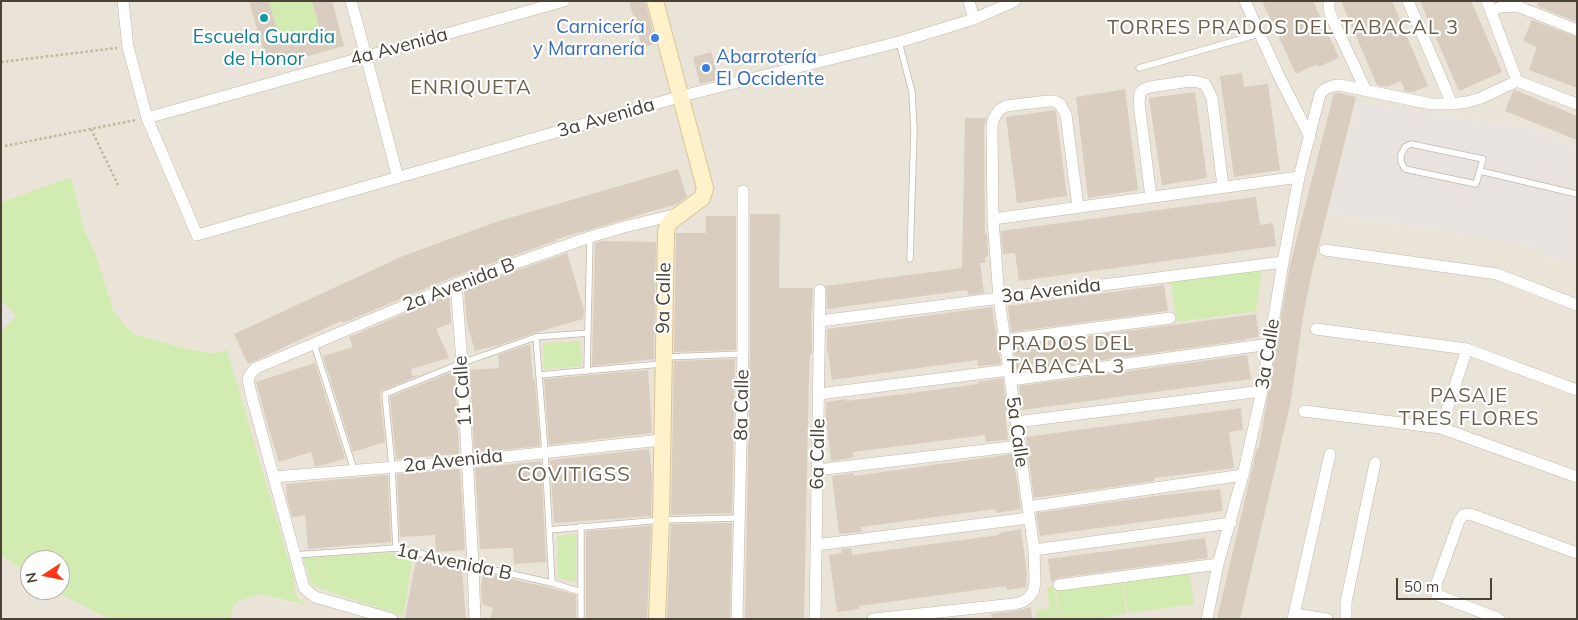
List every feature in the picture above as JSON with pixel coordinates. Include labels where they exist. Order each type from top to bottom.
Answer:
[{"type":"main road","name":"9a Calle","points":[[655,1],[682,96],[705,190],[702,198],[670,222],[666,232],[661,520],[657,619]]},
{"type":"street","points":[[123,1],[128,47],[147,118]]},
{"type":"street","points":[[350,1],[398,178]]},
{"type":"street","name":"4a Avenida","points":[[147,118],[564,1]]},
{"type":"street","points":[[969,1],[974,19]]},
{"type":"street","name":"3a Avenida","points":[[147,118],[197,235],[682,96],[900,42],[974,19],[1015,1]]},
{"type":"street","points":[[1245,1],[1259,34],[1310,137]]},
{"type":"street","points":[[1329,1],[1329,10],[1332,18],[1366,91],[1431,104],[1452,104],[1481,98],[1518,81],[1577,104]]},
{"type":"street","points":[[1408,1],[1452,104]]},
{"type":"street","points":[[1518,81],[1489,6],[1517,6],[1577,30]]},
{"type":"street","points":[[1151,197],[1139,103],[1140,93],[1150,87],[1190,81],[1205,84],[1212,98],[1223,187]]},
{"type":"street","name":"3a Calle","points":[[1207,619],[1218,564],[1243,475],[1262,391],[1283,262],[1299,177],[1310,137],[1316,103],[1320,94],[1332,86],[1366,91]]},
{"type":"street","name":"5a Calle","points":[[873,619],[1014,604],[1022,602],[1033,592],[1035,583],[1034,550],[999,298],[993,219],[992,120],[999,110],[1006,106],[1048,101],[1060,104],[1066,115],[1078,207]]},
{"type":"street","points":[[993,219],[1299,177]]},
{"type":"street","name":"8a Calle","points":[[737,619],[743,354],[743,191]]},
{"type":"street","name":"2a Avenida B","points":[[274,477],[250,394],[248,379],[256,368],[456,284],[624,226],[680,214]]},
{"type":"street","points":[[1325,250],[1497,274],[1577,305]]},
{"type":"street","name":"3a Avenida","points":[[820,321],[1283,262]]},
{"type":"street","name":"11 Calle","points":[[456,284],[468,460],[475,619]]},
{"type":"street","name":"6a Calle","points":[[815,619],[820,290]]},
{"type":"street","points":[[1005,340],[1170,318]]},
{"type":"street","points":[[1316,329],[1467,349],[1577,390]]},
{"type":"street","points":[[819,394],[1010,375],[1270,344]]},
{"type":"street","points":[[1441,428],[1467,349]]},
{"type":"street","points":[[1016,422],[1262,391]]},
{"type":"street","points":[[1304,411],[1441,428],[1577,477]]},
{"type":"street","name":"2a Avenida","points":[[274,477],[392,468],[661,440]]},
{"type":"street","points":[[817,470],[1019,446]]},
{"type":"street","points":[[1327,619],[1293,616],[1330,454]]},
{"type":"street","points":[[1346,619],[1346,602],[1375,463]]},
{"type":"street","points":[[816,545],[1028,513],[1243,475]]},
{"type":"street","points":[[274,477],[302,583],[310,595],[392,619]]},
{"type":"street","points":[[1499,619],[1437,595],[1436,585],[1459,521],[1463,515],[1470,514],[1577,553]]},
{"type":"street","points":[[1034,550],[1230,523]]},
{"type":"street","points":[[1059,585],[1218,564]]},
{"type":"lane","points":[[1139,68],[1259,34]]},
{"type":"lane","points":[[900,42],[912,92],[914,130],[910,259]]},
{"type":"lane","points":[[1410,144],[1483,159],[1480,171],[1476,184],[1414,171],[1405,169],[1401,162],[1401,154],[1410,144]]},
{"type":"lane","points":[[1480,171],[1577,194]]},
{"type":"lane","points":[[587,371],[590,237]]},
{"type":"lane","points":[[396,548],[386,393],[462,363],[536,337],[588,333]]},
{"type":"lane","points":[[536,337],[545,452],[552,583]]},
{"type":"lane","points":[[314,344],[354,470]]},
{"type":"lane","points":[[539,375],[587,371],[663,360],[743,354]]},
{"type":"lane","points":[[549,530],[661,520],[739,518]]},
{"type":"lane","points":[[581,526],[581,619]]},
{"type":"lane","name":"1a Avenida B","points":[[294,555],[396,548],[552,583],[581,592]]},
{"type":"path","points":[[1,62],[128,47]]},
{"type":"path","points":[[5,146],[147,118]]},
{"type":"path","points":[[90,129],[118,185]]},
{"type":"shaded area","points":[[1,1],[1577,1],[1577,146],[1534,129],[1358,102],[1330,214],[1516,242],[1577,268],[1577,619],[230,619],[233,608],[239,601],[260,594],[304,605],[297,597],[294,589],[294,578],[227,351],[213,353],[187,349],[133,334],[114,312],[96,256],[84,229],[71,177],[1,202]]},
{"type":"shaded area","points":[[1358,102],[1535,129],[1577,146],[1577,268],[1516,242],[1329,214]]},
{"type":"shaded area","points":[[1,300],[17,316],[1,331]]},
{"type":"shaded area","points":[[1,555],[20,568],[20,600],[70,599],[110,619],[1,619]]},
{"type":"green space","points":[[269,1],[312,1],[321,34],[281,45]]},
{"type":"green space","points":[[71,177],[84,229],[96,256],[114,312],[133,334],[187,349],[213,353],[227,350],[294,578],[294,589],[297,597],[306,605],[260,594],[239,601],[233,608],[230,619],[110,619],[70,599],[70,550],[20,550],[20,568],[1,555],[1,331],[16,316],[1,300],[1,202]]},
{"type":"green space","points":[[1262,270],[1256,311],[1177,322],[1170,280]]},
{"type":"green space","points":[[580,341],[582,366],[544,369],[543,343]]},
{"type":"green space","points":[[576,534],[576,582],[558,578],[557,536]]},
{"type":"green space","points":[[396,553],[412,562],[403,616],[313,586],[303,558]]},
{"type":"green space","points":[[1189,570],[1194,604],[1128,613],[1123,579]]},
{"type":"green space","points":[[1122,580],[1126,614],[1090,619],[1060,619],[1056,589]]},
{"type":"green space","points":[[1054,586],[1059,619],[1037,619],[1036,610],[1050,608],[1047,587]]},
{"type":"building","name":"Escuela Guardia de Honor","points":[[249,1],[269,1],[281,45],[321,34],[312,1],[332,1],[344,46],[268,67]]},
{"type":"building","points":[[629,1],[645,1],[656,44],[642,47]]},
{"type":"building","points":[[1262,1],[1313,1],[1339,58],[1318,67],[1317,64],[1296,74]]},
{"type":"building","points":[[1341,1],[1392,1],[1428,86],[1412,92],[1405,91],[1401,81],[1387,87],[1377,85]]},
{"type":"building","points":[[1420,1],[1471,1],[1502,72],[1459,91]]},
{"type":"building","points":[[1539,1],[1577,1],[1577,22],[1537,6]]},
{"type":"building","points":[[1532,20],[1577,37],[1577,88],[1529,70],[1537,47],[1523,41]]},
{"type":"building","name":"Abarrotería El Occidente","points":[[711,52],[719,79],[700,84],[693,57]]},
{"type":"building","points":[[1242,73],[1244,87],[1268,84],[1280,170],[1234,177],[1220,76]]},
{"type":"building","points":[[1125,89],[1138,190],[1088,198],[1076,97]]},
{"type":"building","points":[[1515,90],[1577,116],[1577,140],[1505,111]]},
{"type":"building","points":[[1195,92],[1207,178],[1162,185],[1149,98]]},
{"type":"building","points":[[1334,93],[1356,97],[1311,276],[1290,405],[1240,619],[1217,619],[1257,448],[1259,448],[1290,265]]},
{"type":"building","points":[[1055,110],[1067,196],[1017,203],[1006,117]]},
{"type":"building","points":[[965,118],[986,118],[984,127],[985,234],[987,234],[988,256],[985,257],[985,263],[980,263],[984,293],[968,295],[967,290],[827,309],[826,286],[962,268]]},
{"type":"building","points":[[678,169],[687,197],[677,204],[554,240],[558,240],[453,277],[343,323],[342,321],[330,326],[248,364],[234,334],[403,256],[499,221]]},
{"type":"building","points":[[1256,197],[1260,225],[1273,223],[1276,246],[1019,281],[1015,253],[1003,254],[1001,231]]},
{"type":"building","points":[[750,214],[780,214],[779,288],[813,288],[811,311],[812,354],[810,354],[809,373],[804,619],[745,619],[750,354]]},
{"type":"building","points":[[706,216],[736,216],[736,350],[674,352],[676,233],[706,233]]},
{"type":"building","points":[[603,241],[656,242],[654,359],[592,366],[595,243]]},
{"type":"building","points":[[567,253],[584,310],[583,319],[475,351],[467,324],[464,289]]},
{"type":"building","points":[[1164,285],[1168,311],[1011,332],[1008,306]]},
{"type":"building","points":[[449,295],[451,323],[436,329],[449,358],[411,369],[412,376],[420,375],[381,391],[385,442],[353,452],[323,356],[353,347],[349,337]]},
{"type":"building","points":[[992,307],[1001,364],[978,366],[977,360],[832,380],[827,352],[827,329]]},
{"type":"building","points":[[1256,314],[1259,337],[1017,372],[1013,346]]},
{"type":"building","points":[[530,344],[540,446],[474,453],[470,370],[499,368],[498,355]]},
{"type":"building","points":[[1247,355],[1251,379],[1022,410],[1019,386]]},
{"type":"building","points":[[735,359],[732,513],[671,515],[674,361]]},
{"type":"building","points":[[315,363],[345,458],[315,466],[311,452],[279,462],[256,382]]},
{"type":"building","points":[[648,370],[652,433],[549,445],[544,379]]},
{"type":"building","points":[[455,372],[459,454],[396,459],[390,397]]},
{"type":"building","points":[[1003,378],[1008,439],[1011,439],[986,442],[985,435],[853,452],[854,457],[852,458],[831,461],[826,402],[978,384],[978,382]]},
{"type":"building","points":[[1241,408],[1243,430],[1229,432],[1234,468],[1154,478],[1154,481],[1034,498],[1026,437]]},
{"type":"building","points":[[649,449],[652,476],[651,516],[554,523],[550,460]]},
{"type":"building","points":[[1013,454],[1021,509],[996,513],[995,509],[861,527],[862,532],[839,534],[833,476],[854,473],[854,476]]},
{"type":"building","points":[[541,461],[546,562],[514,564],[513,548],[480,549],[475,468]]},
{"type":"building","points":[[460,469],[465,550],[436,552],[435,535],[400,537],[397,474]]},
{"type":"building","points":[[388,475],[391,542],[308,549],[305,515],[292,517],[287,498],[286,484]]},
{"type":"building","points":[[1220,489],[1223,511],[1040,536],[1036,513]]},
{"type":"building","points":[[732,523],[730,619],[667,619],[671,524]]},
{"type":"building","points":[[651,526],[647,619],[586,619],[586,531]]},
{"type":"building","points":[[1021,529],[1027,575],[1026,587],[1007,590],[1006,586],[859,606],[859,609],[837,612],[829,555],[842,553],[841,549],[851,548],[852,555],[999,535],[999,533]]},
{"type":"building","points":[[1205,538],[1208,558],[1058,578],[1051,582],[1048,559]]},
{"type":"building","points":[[416,561],[462,569],[466,619],[411,619],[405,617]]},
{"type":"building","points":[[484,573],[576,595],[576,619],[490,619],[493,608],[482,604],[481,585]]},
{"type":"building","points":[[1031,607],[1032,619],[992,619],[991,614]]},
{"type":"place","name":"Escuela Guardia de Honor","points":[[264,18]]},
{"type":"place","name":"Carnicería y Marranería","points":[[655,38]]},
{"type":"place","name":"Abarrotería El Occidente","points":[[706,68]]},
{"type":"district","name":"TORRES PRADOS DEL TABACAL 3","points":[[1283,28]]},
{"type":"district","name":"ENRIQUETA","points":[[471,88]]},
{"type":"district","name":"PRADOS DEL TABACAL 3","points":[[1066,356]]},
{"type":"district","name":"PASAJE TRES FLORES","points":[[1469,408]]},
{"type":"district","name":"COVITIGSS","points":[[574,475]]}]
